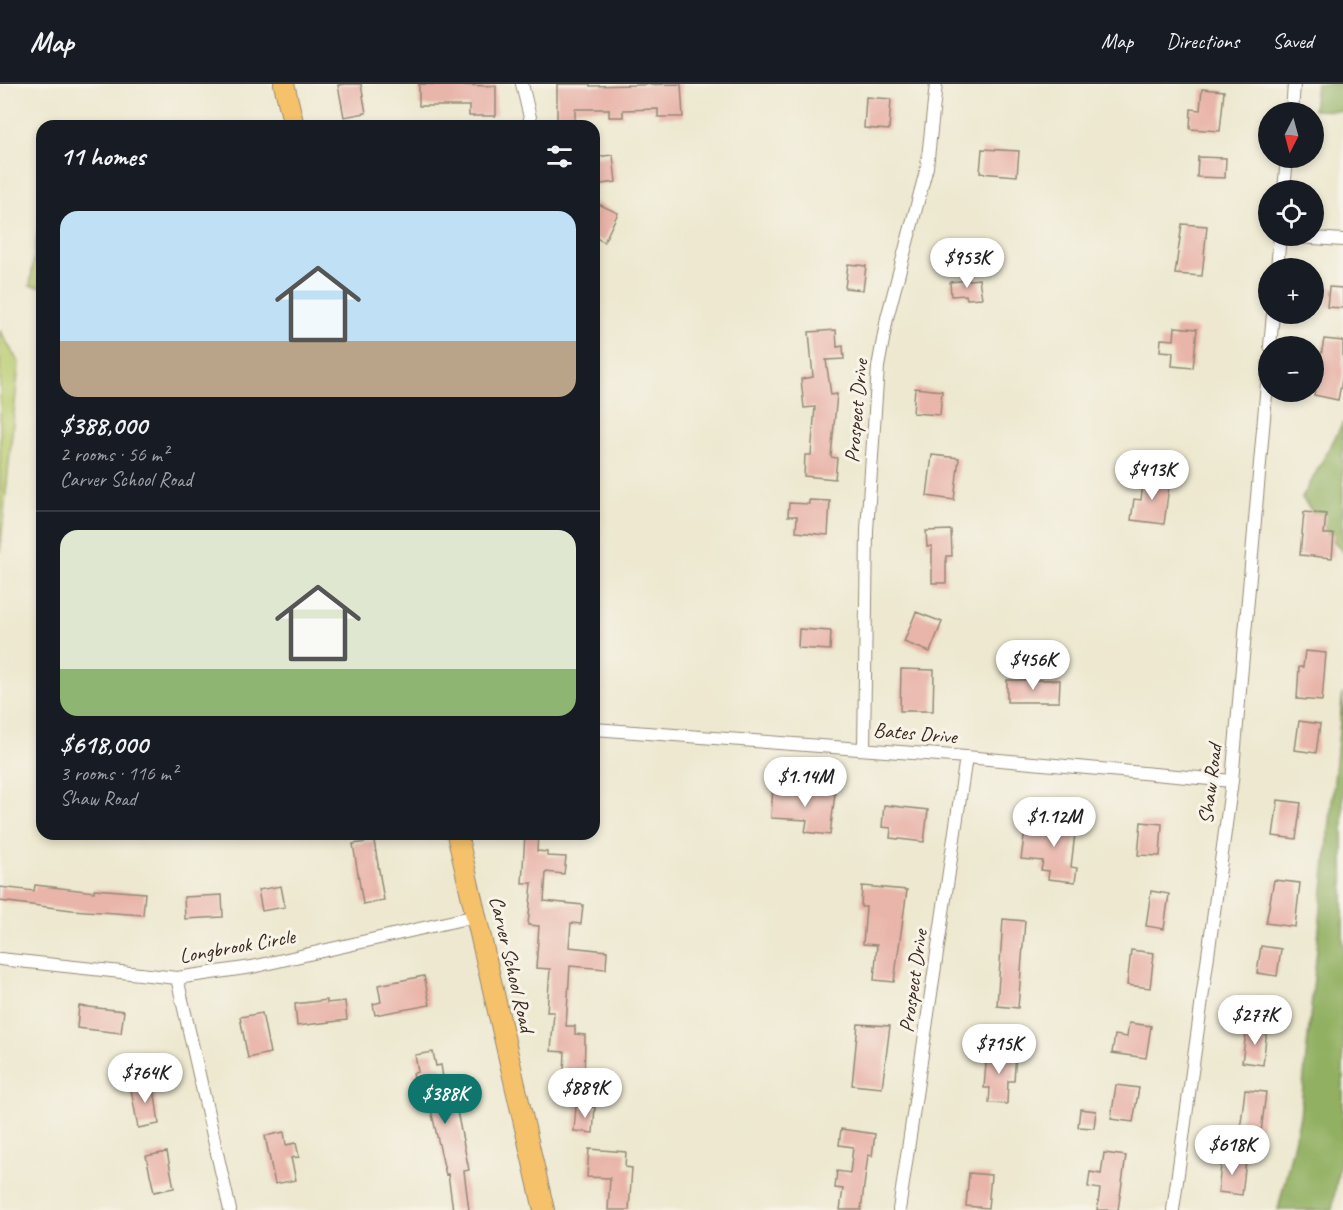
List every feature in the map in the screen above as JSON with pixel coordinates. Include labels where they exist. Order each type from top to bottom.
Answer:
[{"type":"main road","points":[[284,84],[293,120]]},
{"type":"main road","name":"Carver School Road","points":[[459,840],[544,1210]]},
{"type":"street","points":[[522,84],[531,120]]},
{"type":"street","name":"Prospect Drive","points":[[864,749],[867,530],[878,367],[887,318],[927,167],[936,84]]},
{"type":"street","points":[[1293,102],[1294,84]]},
{"type":"street","points":[[1324,239],[1343,240]]},
{"type":"street","name":"Shaw Road","points":[[1173,1210],[1232,781],[1265,402]]},
{"type":"street","name":"Bates Drive","points":[[600,729],[966,757],[1232,781]]},
{"type":"street","name":"Prospect Drive","points":[[899,1210],[966,757]]},
{"type":"street","name":"Longbrook Circle","points":[[0,959],[177,978],[252,967],[476,916]]},
{"type":"street","points":[[177,978],[230,1210]]},
{"type":"green space","points":[[1316,84],[1343,84],[1343,111],[1324,110],[1324,102],[1314,102]]},
{"type":"green space","points":[[36,244],[36,286],[30,286]]},
{"type":"green space","points":[[0,331],[19,363],[0,552]]},
{"type":"green space","points":[[1343,423],[1343,553],[1302,498]]},
{"type":"green space","points":[[1343,693],[1343,1142],[1332,1210],[1278,1210],[1300,1116]]},
{"type":"building","points":[[361,84],[366,113],[344,117],[338,85]]},
{"type":"building","points":[[419,84],[496,86],[496,116],[469,116],[469,106],[419,106]]},
{"type":"building","points":[[557,84],[590,84],[590,86],[681,84],[683,117],[658,117],[658,109],[623,110],[623,117],[609,117],[609,109],[575,109],[575,120],[557,120]]},
{"type":"building","points":[[1202,89],[1224,91],[1220,131],[1190,129],[1191,109],[1200,110]]},
{"type":"building","points":[[866,97],[891,99],[889,130],[864,128]]},
{"type":"building","points":[[982,149],[1019,151],[1017,176],[980,173]]},
{"type":"building","points":[[613,155],[616,182],[600,184],[600,156]]},
{"type":"building","points":[[1198,157],[1226,158],[1225,178],[1197,177]]},
{"type":"building","points":[[600,205],[618,213],[604,242],[600,240]]},
{"type":"building","points":[[1182,224],[1207,226],[1202,276],[1175,274]]},
{"type":"building","points":[[848,264],[866,266],[863,290],[845,288]]},
{"type":"building","points":[[979,279],[982,298],[967,299],[966,295],[951,296],[950,282]]},
{"type":"building","points":[[1329,287],[1343,288],[1343,308],[1327,307]]},
{"type":"building","points":[[1175,327],[1197,329],[1193,368],[1172,366],[1173,352],[1160,351],[1161,339],[1174,340]]},
{"type":"building","points":[[836,330],[837,347],[843,346],[844,359],[826,360],[831,395],[837,394],[831,457],[837,458],[835,479],[804,476],[805,455],[811,455],[815,407],[804,408],[801,379],[813,377],[809,332]]},
{"type":"building","points":[[1324,339],[1343,341],[1343,375],[1338,400],[1324,397]]},
{"type":"building","points":[[915,388],[942,391],[940,415],[913,413]]},
{"type":"building","points":[[932,455],[959,458],[954,500],[927,496]]},
{"type":"building","points":[[1144,476],[1170,479],[1164,524],[1131,520],[1134,499],[1141,500]]},
{"type":"building","points":[[809,500],[830,501],[828,535],[796,532],[797,516],[788,516],[789,503],[809,504]]},
{"type":"building","points":[[1304,512],[1326,514],[1324,534],[1334,534],[1332,558],[1300,555]]},
{"type":"building","points":[[951,530],[952,556],[946,556],[946,583],[932,583],[932,546],[927,547],[926,531]]},
{"type":"building","points":[[916,612],[942,622],[930,652],[904,642]]},
{"type":"building","points":[[799,629],[831,631],[830,650],[798,648]]},
{"type":"building","points":[[1305,651],[1326,653],[1322,701],[1297,699],[1299,667],[1303,667]]},
{"type":"building","points":[[901,669],[934,670],[933,711],[900,711]]},
{"type":"building","points":[[1007,680],[1060,680],[1059,702],[1007,702]]},
{"type":"building","points":[[1299,721],[1320,724],[1316,753],[1295,750]]},
{"type":"building","points":[[773,786],[835,793],[830,835],[805,832],[807,820],[771,818]]},
{"type":"building","points":[[1278,800],[1301,803],[1296,839],[1273,836]]},
{"type":"building","points":[[884,805],[928,810],[924,842],[890,838],[891,828],[882,827]]},
{"type":"building","points":[[1053,814],[1077,817],[1071,867],[1077,868],[1075,882],[1048,879],[1049,871],[1041,870],[1043,861],[1021,859],[1025,830],[1050,833]]},
{"type":"building","points":[[1141,822],[1162,824],[1160,856],[1138,855]]},
{"type":"building","points":[[525,840],[538,840],[537,851],[547,852],[547,856],[566,857],[564,874],[546,872],[544,901],[583,905],[581,924],[571,923],[569,947],[607,951],[606,969],[570,966],[566,1026],[575,1026],[575,1034],[585,1035],[584,1092],[563,1091],[565,1052],[551,1051],[554,1012],[547,1012],[550,969],[536,968],[539,926],[528,925],[532,883],[522,883]]},
{"type":"building","points":[[374,841],[384,900],[363,904],[353,844]]},
{"type":"building","points":[[1274,880],[1300,883],[1295,927],[1266,923]]},
{"type":"building","points":[[35,885],[94,892],[94,889],[145,893],[143,915],[72,910],[0,901],[0,887],[34,891]]},
{"type":"building","points":[[281,886],[285,907],[262,911],[258,890]]},
{"type":"building","points":[[862,886],[907,890],[894,982],[874,980],[877,945],[863,944],[866,907],[861,907]]},
{"type":"building","points":[[1151,891],[1169,894],[1164,929],[1146,926]]},
{"type":"building","points":[[222,895],[223,917],[185,919],[184,897]]},
{"type":"building","points":[[1003,919],[1025,921],[1018,1008],[997,1006]]},
{"type":"building","points":[[1261,946],[1281,949],[1277,976],[1257,973]]},
{"type":"building","points":[[1131,950],[1154,953],[1150,988],[1127,985]]},
{"type":"building","points":[[424,976],[430,1005],[375,1015],[373,1004],[381,1002],[378,985]]},
{"type":"building","points":[[327,1000],[327,1003],[345,1001],[347,1020],[297,1026],[295,1004]]},
{"type":"building","points":[[79,1006],[124,1011],[121,1033],[77,1028]]},
{"type":"building","points":[[262,1013],[270,1053],[248,1058],[240,1017]]},
{"type":"building","points":[[1129,1023],[1151,1026],[1146,1058],[1112,1053],[1115,1035],[1127,1037]]},
{"type":"building","points":[[858,1024],[890,1026],[882,1088],[852,1085]]},
{"type":"building","points":[[1247,1026],[1267,1029],[1263,1065],[1242,1062]]},
{"type":"building","points":[[987,1051],[1016,1053],[1014,1081],[1008,1081],[1007,1104],[989,1103],[990,1088],[984,1088]]},
{"type":"building","points":[[433,1052],[436,1066],[441,1065],[444,1084],[451,1082],[469,1170],[464,1171],[469,1210],[453,1210],[448,1174],[446,1175],[431,1110],[429,1110],[426,1095],[418,1096],[413,1073],[418,1072],[415,1055]]},
{"type":"building","points":[[153,1080],[159,1124],[138,1128],[130,1084]]},
{"type":"building","points":[[1116,1085],[1139,1088],[1133,1122],[1111,1119]]},
{"type":"building","points":[[1245,1090],[1266,1092],[1260,1141],[1239,1139]]},
{"type":"building","points":[[576,1106],[595,1107],[593,1133],[574,1131]]},
{"type":"building","points":[[1080,1109],[1096,1111],[1094,1128],[1078,1127]]},
{"type":"building","points":[[841,1129],[875,1134],[872,1156],[868,1155],[861,1210],[840,1210],[843,1189],[835,1188],[837,1171],[850,1173],[853,1147],[839,1145]]},
{"type":"building","points":[[284,1132],[286,1145],[296,1143],[299,1157],[291,1158],[296,1180],[275,1184],[265,1136]]},
{"type":"building","points":[[589,1149],[626,1152],[625,1167],[632,1168],[629,1210],[608,1210],[610,1178],[587,1177]]},
{"type":"building","points":[[167,1152],[174,1188],[154,1192],[146,1156]]},
{"type":"building","points":[[1104,1153],[1126,1156],[1118,1210],[1097,1210],[1100,1189],[1088,1187],[1090,1172],[1101,1174]]},
{"type":"building","points":[[1222,1157],[1246,1160],[1242,1195],[1218,1192]]},
{"type":"building","points":[[969,1173],[991,1175],[988,1208],[966,1206]]}]
